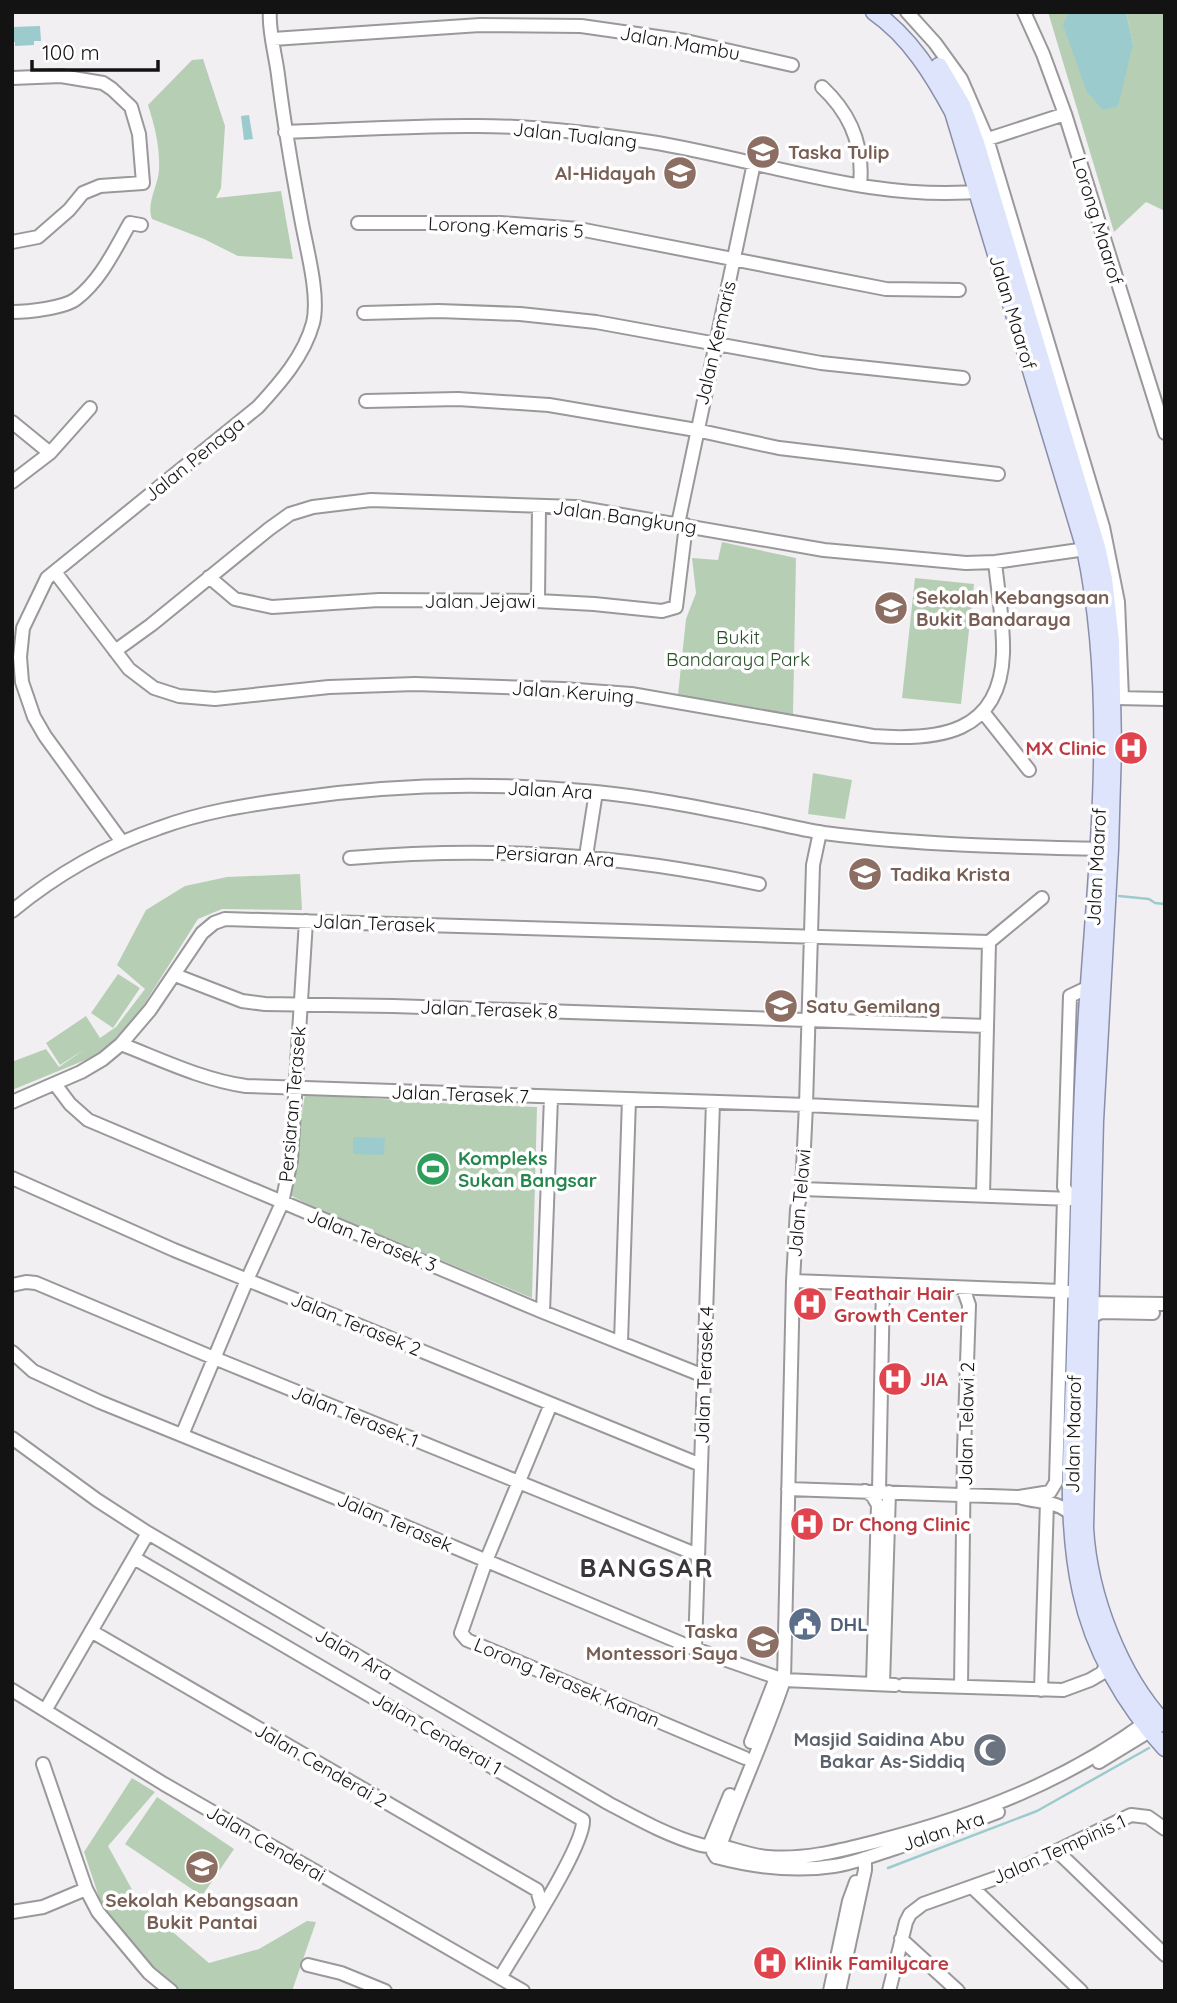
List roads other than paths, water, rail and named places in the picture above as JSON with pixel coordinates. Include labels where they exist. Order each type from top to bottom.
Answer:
[{"type":"main road","name":"Jalan Maarof","points":[[874,12],[902,36],[976,143]]},
{"type":"main road","name":"Jalan Maarof","points":[[890,12],[929,52],[962,105],[976,143],[983,191],[1091,548],[1104,579],[1111,641],[1112,698],[1097,1087],[1075,1196]]},
{"type":"main road","name":"Jalan Maarof","points":[[1105,849],[1089,987],[1075,1196],[1084,1302],[1086,1547],[1093,1589],[1104,1619],[1156,1723],[1165,1748]]},
{"type":"main road","name":"Jalan Maarof","points":[[1084,1302],[1072,1478],[1073,1548],[1081,1595],[1107,1664],[1156,1723]]},
{"type":"street","name":"Jalan Maarof","points":[[907,12],[935,43],[961,79],[976,143],[1103,527],[1118,602],[1112,698]]},
{"type":"street","name":"Lorong Maarof","points":[[1024,12],[1065,114],[1165,433]]},
{"type":"street","name":"Jalan Penaga","points":[[122,842],[44,736],[34,717],[22,682],[20,657],[23,628],[47,578],[258,407],[285,377],[301,352],[313,322],[313,284],[285,132],[273,39],[266,16]]},
{"type":"street","name":"Jalan Mambu","points":[[273,39],[480,25],[581,26],[686,41],[792,65]]},
{"type":"street","points":[[12,78],[61,76],[103,83],[112,89],[131,107],[139,134],[143,184],[100,186],[83,193],[69,210],[38,237],[12,242]]},
{"type":"street","points":[[822,87],[839,104],[856,137],[861,160],[860,185]]},
{"type":"street","points":[[976,143],[1065,114]]},
{"type":"street","name":"Jalan Tualang","points":[[285,132],[468,126],[565,131],[652,143],[860,185],[926,193],[983,191]]},
{"type":"street","name":"Jalan Kemaris","points":[[682,524],[696,430],[735,261],[754,163]]},
{"type":"street","points":[[12,312],[28,312],[75,300],[97,276],[130,223],[141,225]]},
{"type":"street","name":"Lorong Kemaris 5","points":[[358,223],[501,223],[579,229],[886,289],[959,290]]},
{"type":"street","points":[[364,313],[439,311],[520,314],[596,322],[821,363],[963,378]]},
{"type":"street","points":[[366,401],[458,399],[549,405],[696,430],[779,448],[998,474]]},
{"type":"street","points":[[12,482],[50,453],[90,408]]},
{"type":"street","points":[[12,422],[50,453]]},
{"type":"street","name":"Jalan Bangkung","points":[[115,651],[268,528],[290,514],[313,507],[371,500],[576,507],[824,550],[966,563],[995,562],[1091,548]]},
{"type":"street","points":[[538,601],[539,506]]},
{"type":"street","name":"Jalan Jejawi","points":[[209,577],[235,599],[272,607],[379,600],[538,601],[662,611],[676,607],[682,524]]},
{"type":"street","points":[[995,562],[1003,652],[1001,675],[994,698],[983,712],[1029,770]]},
{"type":"street","name":"Jalan Keruing","points":[[55,572],[129,669],[154,688],[179,696],[215,699],[329,687],[415,684],[563,689],[631,694],[873,736],[904,738],[937,736],[963,726],[983,712]]},
{"type":"street","points":[[1112,698],[1165,699]]},
{"type":"street","name":"Jalan Ara","points":[[14,904],[72,868],[122,842],[210,812],[320,794],[421,787],[596,792],[674,803],[820,832],[907,842],[1105,849]]},
{"type":"street","name":"Persiaran Ara","points":[[586,856],[596,792]]},
{"type":"street","name":"Jalan Telawi","points":[[806,829],[813,866]]},
{"type":"street","name":"Jalan Telawi","points":[[715,1850],[773,1715],[784,1666],[793,1281],[797,1209],[802,1189],[813,866],[820,832]]},
{"type":"street","name":"Persiaran Ara","points":[[350,858],[468,851],[586,856],[691,870],[759,884]]},
{"type":"street","points":[[983,1195],[989,942],[1042,898]]},
{"type":"street","name":"Jalan Terasek","points":[[12,1102],[103,1059],[121,1044],[150,1010],[202,933],[214,923],[225,919],[989,942]]},
{"type":"street","name":"Persiaran Terasek","points":[[182,1436],[282,1203],[291,1160],[306,921]]},
{"type":"street","name":"Jalan Terasek 8","points":[[175,975],[242,1002],[987,1026]]},
{"type":"street","points":[[802,1189],[1032,1198],[1060,1192],[1075,1196],[1068,1043],[1070,996],[1089,987]]},
{"type":"street","points":[[1068,1043],[1086,1055]]},
{"type":"street","name":"Jalan Terasek 7","points":[[121,1044],[228,1084],[296,1089],[806,1105],[985,1114]]},
{"type":"street","name":"Jalan Terasek 3","points":[[55,1084],[70,1104],[88,1120],[543,1312],[704,1376]]},
{"type":"street","points":[[543,1312],[551,1097]]},
{"type":"street","points":[[621,1342],[629,1099]]},
{"type":"street","name":"Jalan Terasek 4","points":[[695,1649],[712,1102]]},
{"type":"street","name":"Jalan Terasek 2","points":[[12,1178],[247,1280],[701,1465]]},
{"type":"street","name":"Jalan Maarof","points":[[1019,1497],[1050,1492],[1056,1482],[1060,1292],[1075,1196]]},
{"type":"street","points":[[793,1281],[1060,1292],[1101,1311],[1165,1313]]},
{"type":"street","name":"Jalan Terasek 1","points":[[12,1285],[36,1283],[698,1555]]},
{"type":"street","points":[[883,1285],[889,1685]]},
{"type":"street","name":"Jalan Telawi 2","points":[[961,1687],[969,1305],[963,1288]]},
{"type":"street","points":[[1084,1302],[1165,1304]]},
{"type":"street","name":"Jalan Terasek","points":[[12,1352],[33,1371],[55,1382],[695,1649],[780,1679],[1063,1690],[1077,1687],[1102,1673],[1107,1664]]},
{"type":"street","points":[[486,1561],[551,1404]]},
{"type":"street","name":"Jalan Ara","points":[[12,1438],[148,1533],[608,1803],[654,1827],[765,1867],[822,1867],[860,1859],[950,1830],[1031,1798],[1074,1776],[1156,1723]]},
{"type":"street","points":[[1056,1482],[1063,1485],[1072,1478]]},
{"type":"street","points":[[788,1489],[1019,1497],[1059,1505],[1072,1515]]},
{"type":"street","points":[[863,1490],[872,1495],[878,1505],[889,1685]]},
{"type":"street","points":[[1041,1690],[1047,1502]]},
{"type":"street","points":[[46,1709],[148,1533]]},
{"type":"street","name":"Jalan Cenderai 1","points":[[134,1558],[583,1820],[583,1828],[570,1858],[500,1978]]},
{"type":"street","name":"Lorong Terasek Kanan","points":[[486,1561],[461,1633],[467,1640],[745,1758]]},
{"type":"street","name":"Jalan Cenderai 2","points":[[91,1631],[537,1891],[542,1906]]},
{"type":"street","name":"Jalan Telawi","points":[[715,1850],[745,1758],[780,1679]]},
{"type":"street","name":"Jalan Cenderai","points":[[12,1690],[164,1784],[523,1991]]},
{"type":"street","name":"Jalan Ara","points":[[715,1850],[800,1858],[890,1838],[948,1821],[1028,1792],[1156,1723]]},
{"type":"street","points":[[43,1764],[86,1889],[98,1912],[149,1973],[172,1991]]},
{"type":"street","name":"Jalan Tempinis 1","points":[[889,1991],[906,1922],[923,1904],[1013,1872],[1131,1815],[1148,1817],[1165,1829]]},
{"type":"street","points":[[830,1991],[849,1901],[860,1871],[860,1859],[870,1848],[890,1838]]},
{"type":"street","points":[[1058,1852],[1165,1955]]},
{"type":"street","points":[[839,1991],[866,1870],[860,1859]]},
{"type":"street","points":[[822,1867],[844,1872],[849,1881],[849,1901]]},
{"type":"street","points":[[972,1887],[1081,1991]]},
{"type":"street","points":[[12,1912],[43,1907],[86,1889]]},
{"type":"street","points":[[901,1939],[958,1991]]},
{"type":"street","points":[[308,1965],[341,1973],[385,1991]]},
{"type":"street","points":[[341,1973],[352,1991]]},
{"type":"water","points":[[1069,12],[1126,12],[1133,44],[1118,106],[1103,110],[1087,92],[1063,25]]},
{"type":"water","points":[[40,26],[41,41],[34,41],[34,45],[15,46],[15,42],[12,42],[12,27]]},
{"type":"water","points":[[249,115],[253,139],[244,140],[241,116]]},
{"type":"water","points":[[353,1137],[385,1138],[384,1155],[353,1154]]},
{"type":"waterway","points":[[1119,896],[1149,899],[1165,904]]},
{"type":"waterway","points":[[888,1868],[1037,1811],[1149,1748]]},
{"type":"place","name":"Taska Tulip","points":[[763,152]]},
{"type":"place","name":"Al-Hidayah","points":[[680,173]]},
{"type":"place","name":"Sekolah Kebangsaan Bukit Bandaraya","points":[[891,608]]},
{"type":"place","name":"MX Clinic","points":[[1131,748]]},
{"type":"place","name":"Tadika Krista","points":[[865,874]]},
{"type":"place","name":"Satu Gemilang","points":[[781,1006]]},
{"type":"place","name":"Kompleks Sukan Bangsar","points":[[433,1169]]},
{"type":"place","name":"Feathair Hair Growth Center","points":[[810,1304]]},
{"type":"place","name":"JIA","points":[[895,1379]]},
{"type":"place","name":"Dr Chong Clinic","points":[[807,1524]]},
{"type":"place","name":"DHL","points":[[805,1624]]},
{"type":"place","name":"Taska Montessori Saya","points":[[763,1642]]},
{"type":"place","name":"Masjid Saidina Abu Bakar As-Siddiq","points":[[990,1750]]},
{"type":"place","name":"Sekolah Kebangsaan Bukit Pantai","points":[[202,1867]]},
{"type":"place","name":"Klinik Familycare","points":[[770,1963]]},
{"type":"district","name":"BANGSAR","points":[[647,1568]]},
{"type":"park label","name":"Bukit Bandaraya Park","points":[[738,648]]}]
